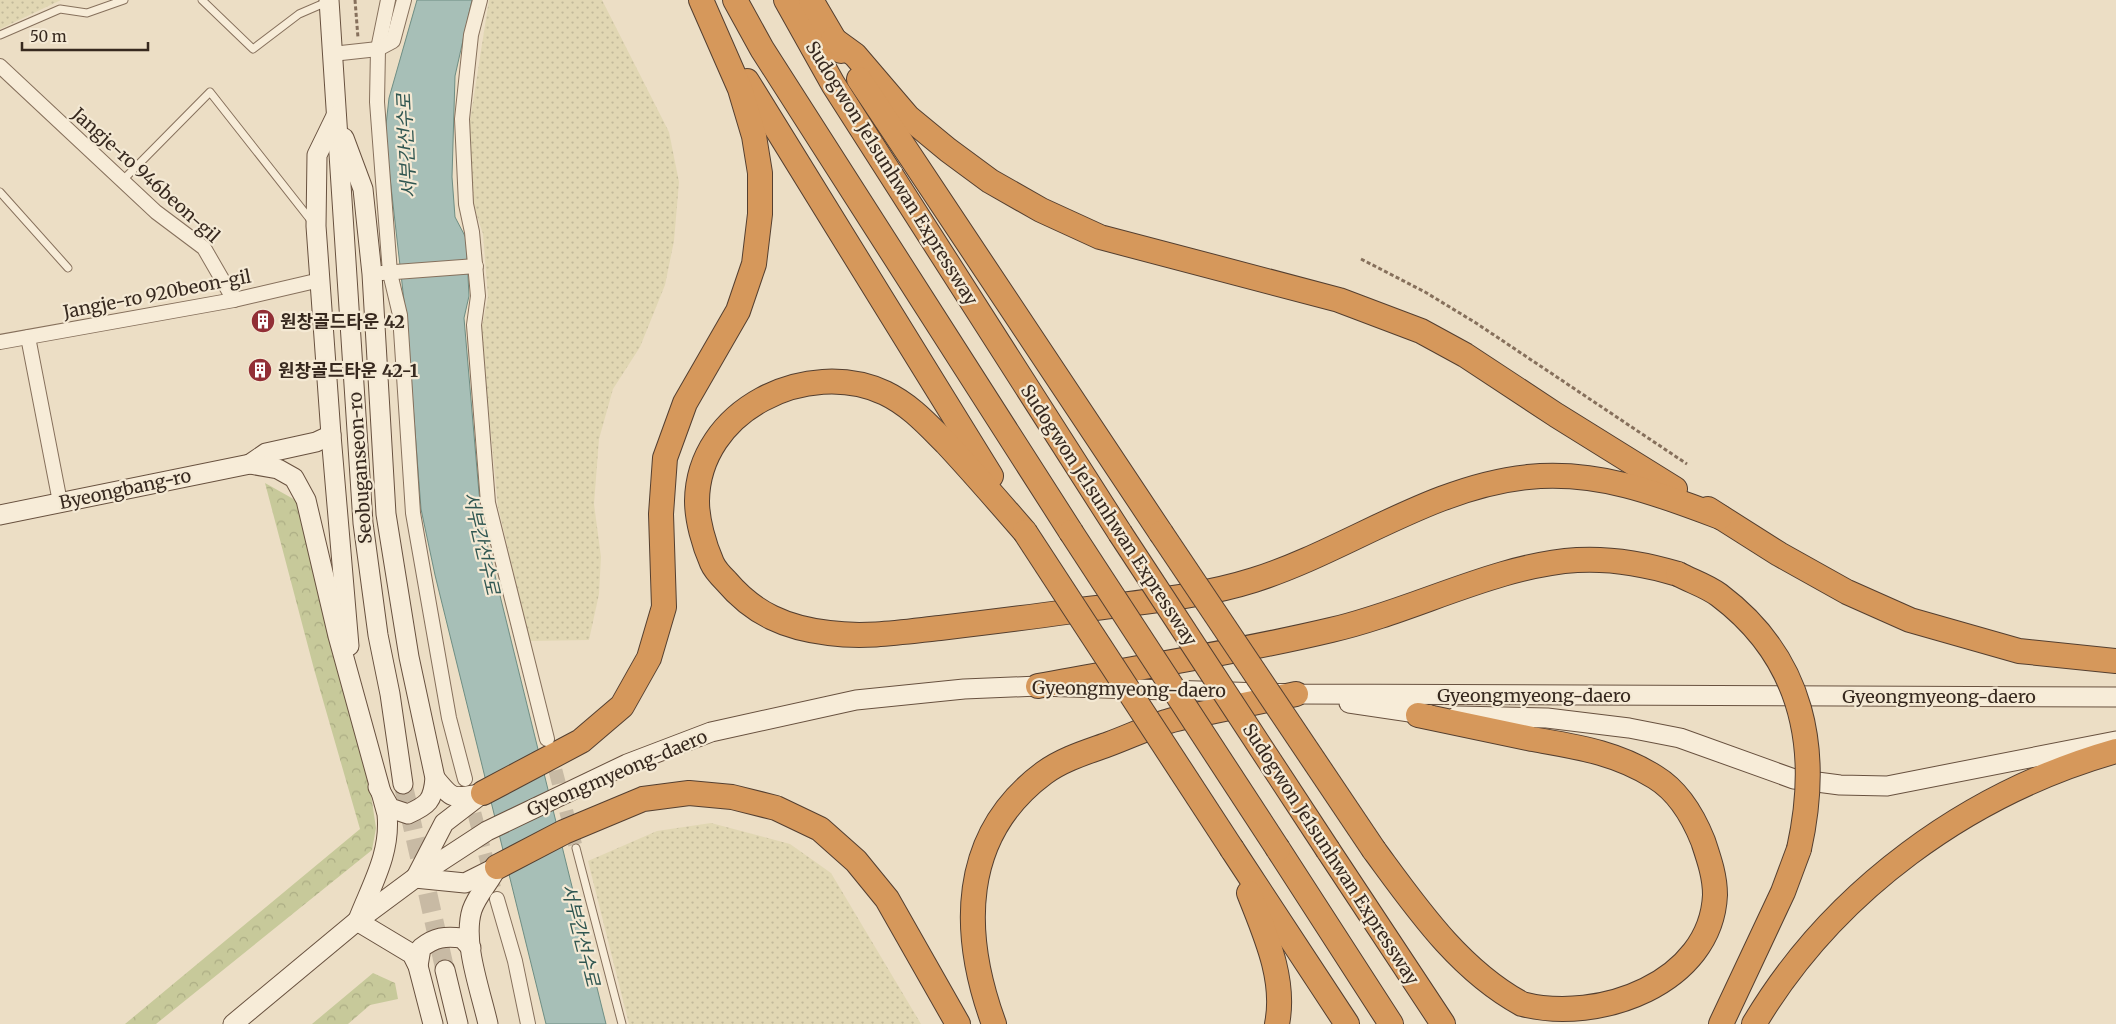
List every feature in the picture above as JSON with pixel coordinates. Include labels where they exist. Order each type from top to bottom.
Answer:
[{"type":"highway","points":[[474,786],[546,750],[581,741],[622,706],[649,658],[664,607],[661,514],[665,458],[685,403],[738,311],[754,264],[760,214],[760,173],[756,145],[740,89],[701,0]]},
{"type":"highway","points":[[735,0],[762,49],[1071,532],[1391,1024]]},
{"type":"highway","name":"Sudogwon Je1sunhwan Expressway","points":[[786,0],[833,84],[1120,533],[1443,1024]]},
{"type":"highway","points":[[811,0],[833,39],[1161,533],[1374,850],[1424,918],[1459,956],[1490,984],[1524,1006],[1556,1016],[1586,1018],[1622,1010],[1650,997],[1681,971],[1699,949],[1709,923],[1714,896],[1712,866],[1683,801],[1656,778],[1622,760],[1590,748],[1418,715]]},
{"type":"highway","points":[[713,24],[1025,532],[1347,1024]]},
{"type":"highway","points":[[833,39],[855,55],[908,117],[948,150],[990,181],[1041,210],[1100,237],[1339,300],[1421,331],[1465,355],[1556,415],[1779,554],[1847,592],[1910,620],[2019,651],[2116,661]]},
{"type":"highway","points":[[1025,532],[970,469],[912,409],[882,392],[842,382],[805,382],[771,393],[740,414],[714,442],[703,470],[697,501],[703,538],[713,568],[735,592],[763,615],[810,630],[865,636],[1022,618],[1209,592],[1255,580],[1425,506],[1484,484],[1530,476],[1587,478],[1642,487],[1720,517]]},
{"type":"highway","points":[[1038,686],[1331,630],[1382,616],[1466,587],[1533,567],[1577,560],[1607,560],[1647,565],[1678,574],[1718,594],[1748,620],[1778,657],[1792,688],[1804,723],[1809,768],[1807,812],[1798,849],[1783,892],[1721,1024]]},
{"type":"highway","points":[[994,1024],[982,990],[974,947],[974,904],[978,867],[994,826],[1018,795],[1045,772],[1075,756],[1167,721],[1296,694]]},
{"type":"highway","points":[[1754,1024],[1766,1004],[1826,929],[1895,864],[1978,807],[2026,783],[2116,751]]},
{"type":"highway","points":[[497,867],[570,840],[643,799],[689,793],[732,797],[776,808],[820,829],[856,861],[887,899],[958,1024]]},
{"type":"highway","points":[[1232,849],[1273,960],[1281,1005],[1277,1024]]},
{"type":"street","name":"Seobuganseon-ro","points":[[329,0],[363,523],[378,635],[390,694],[403,784]]},
{"type":"street","points":[[378,787],[390,808],[408,814],[426,806],[434,793],[435,778],[409,657],[386,514],[387,273],[377,102],[378,49],[388,0]]},
{"type":"street","points":[[332,54],[378,49],[393,41],[404,0]]},
{"type":"street","points":[[480,0],[471,36],[462,119],[466,204],[472,232],[478,296],[474,325],[488,503],[546,750]]},
{"type":"street","name":"Jangje-ro 946beon-gil","points":[[0,66],[156,212],[204,248],[234,300]]},
{"type":"street","points":[[336,115],[363,189],[400,315],[412,513],[449,718],[474,786]]},
{"type":"street","points":[[336,115],[318,155],[316,226],[331,435],[349,633],[351,682]]},
{"type":"street","points":[[387,273],[474,266]]},
{"type":"street","name":"Jangje-ro 920beon-gil","points":[[0,342],[234,300],[320,280]]},
{"type":"street","points":[[28,337],[60,502]]},
{"type":"street","points":[[250,464],[266,453],[316,442],[331,435]]},
{"type":"street","points":[[250,464],[278,469],[294,478],[306,500],[386,814],[389,833],[384,856],[357,921],[390,942],[403,946],[412,954],[418,966],[433,1024]]},
{"type":"street","name":"Byeongbang-ro","points":[[0,515],[250,464]]},
{"type":"street","name":"Gyeongmyeong-daero","points":[[233,1024],[357,921],[415,878],[487,831],[627,764],[711,732],[856,700],[964,689],[1038,686],[1296,694],[2116,697]]},
{"type":"street","points":[[1296,694],[1418,715],[1546,718],[1629,728],[1690,741],[1794,779],[1840,785],[1887,786],[2116,741]]},
{"type":"street","points":[[435,778],[450,796],[457,798],[474,786]]},
{"type":"street","points":[[474,786],[444,823],[415,878],[465,883],[497,867]]},
{"type":"street","points":[[488,1024],[471,948],[470,920],[472,909],[497,867]]},
{"type":"street","points":[[497,899],[515,960],[528,1024]]},
{"type":"street","points":[[418,966],[421,948],[430,941],[445,936],[462,938],[471,948]]},
{"type":"street","points":[[445,970],[458,1024]]},
{"type":"lane","points":[[0,35],[60,10],[87,13],[124,0]]},
{"type":"lane","points":[[202,0],[253,49],[299,14],[329,0]]},
{"type":"lane","points":[[122,181],[210,92],[316,226]]},
{"type":"lane","points":[[0,192],[68,268]]},
{"type":"lane","points":[[570,840],[622,1024]]},
{"type":"path","points":[[1361,259],[1425,292],[1476,322],[1687,464]]},
{"type":"shaded area","points":[[0,0],[61,0],[0,29]]},
{"type":"shaded area","points":[[489,0],[602,0],[669,132],[679,182],[674,241],[665,285],[640,347],[613,389],[599,439],[594,504],[601,557],[599,594],[589,640],[530,641],[498,507],[481,331],[488,297],[483,234],[473,204],[469,127]]},
{"type":"shaded area","points":[[711,823],[790,844],[831,873],[921,1024],[629,1024],[588,861],[657,831]]},
{"type":"green space","points":[[265,483],[297,501],[370,788],[376,828],[372,850],[156,1024],[125,1024],[360,829],[314,669]]},
{"type":"green space","points":[[373,973],[395,983],[398,999],[370,1005],[348,1024],[312,1024]]},
{"type":"water","name":"서부간선수로","points":[[417,0],[472,0],[455,76],[452,177],[455,217],[466,238],[469,296],[464,318],[479,493],[486,539],[606,1024],[546,1024],[435,575],[421,509],[407,327],[385,134],[389,98]]},
{"type":"tunnel","points":[[550,750],[576,848]]},
{"type":"tunnel","points":[[403,784],[445,970]]},
{"type":"tunnel","points":[[469,793],[497,899]]},
{"type":"place","name":"원창골드타운 42","points":[[263,321]]},
{"type":"place","name":"원창골드타운 42-1","points":[[260,370]]}]
